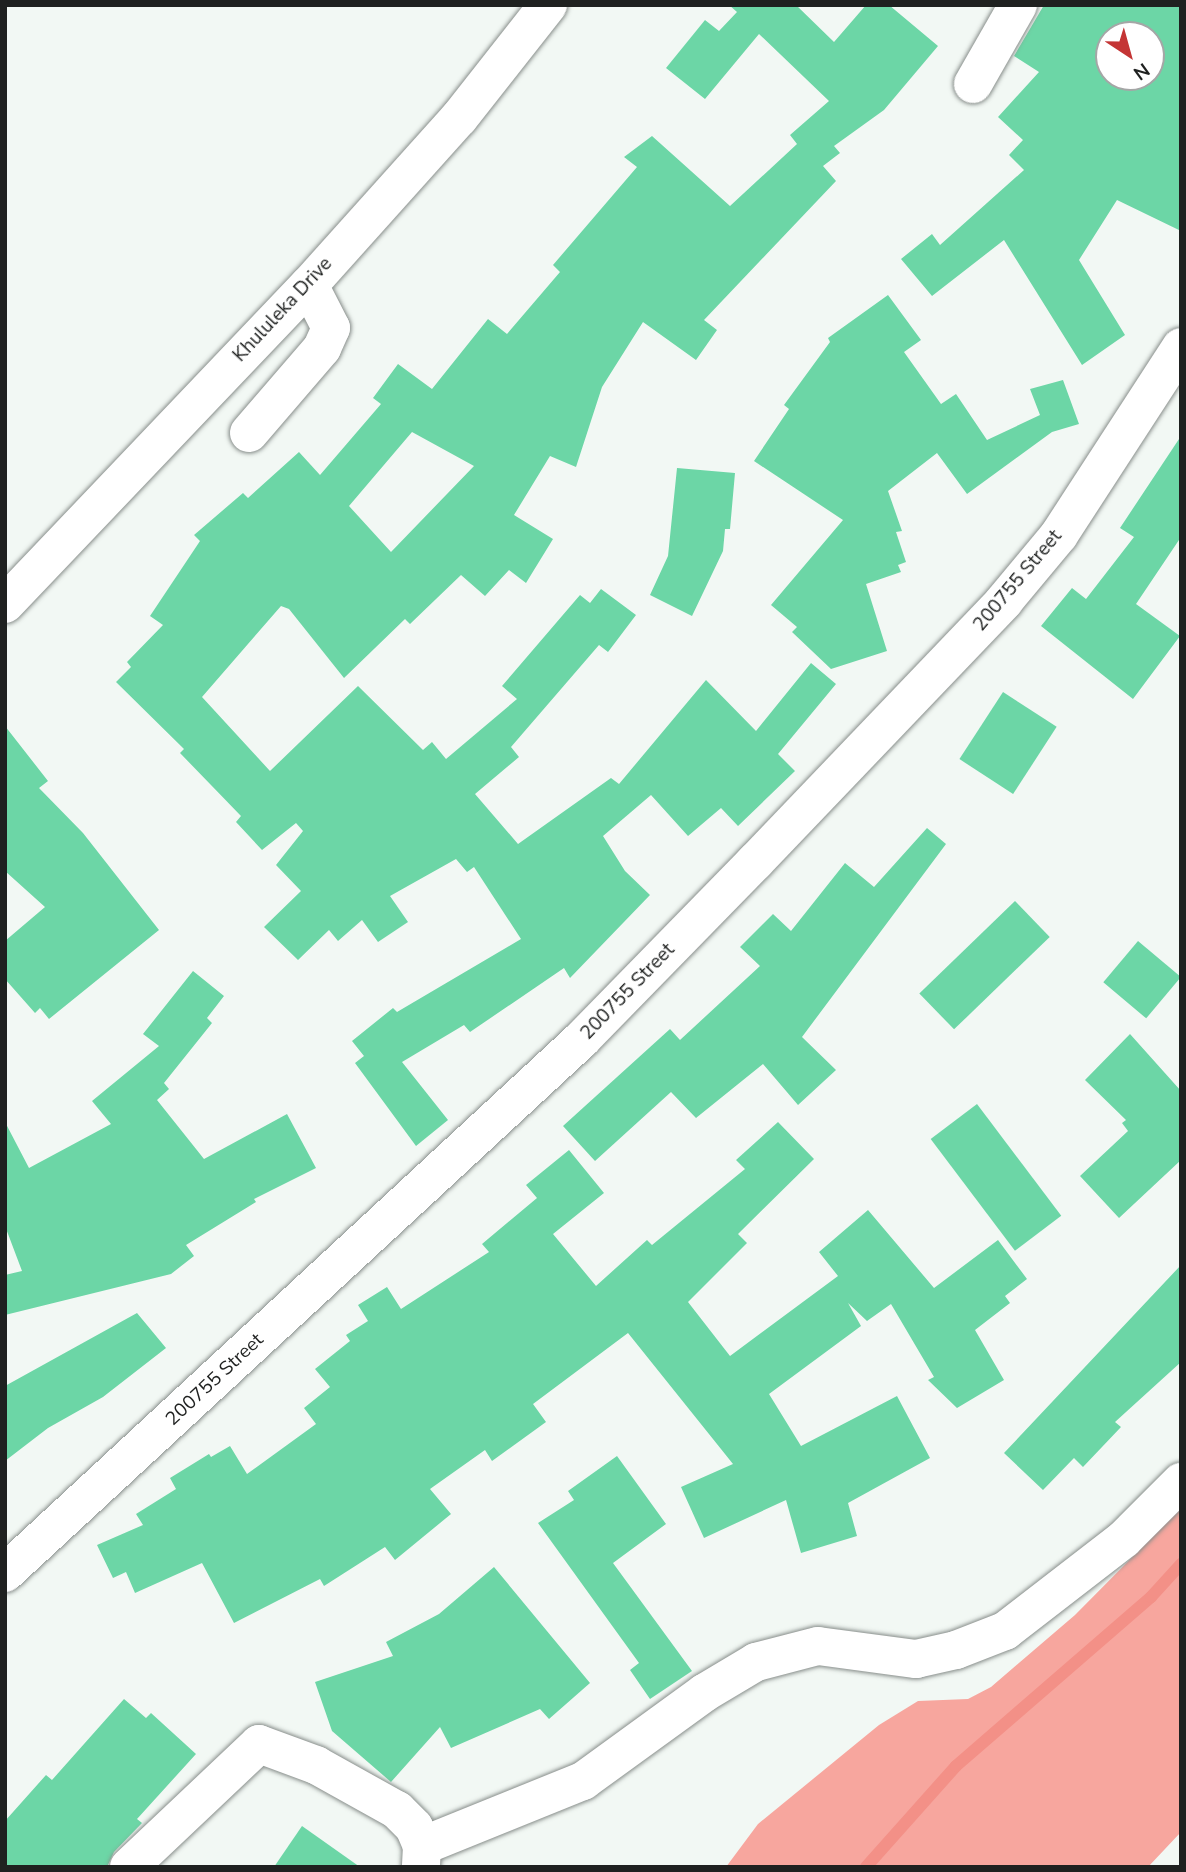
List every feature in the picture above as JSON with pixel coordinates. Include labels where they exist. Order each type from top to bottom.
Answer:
[{"type":"street","name":"Khululeka Drive","points":[[5,604],[309,285],[459,118],[548,5]]},
{"type":"street","points":[[973,84],[1018,5]]},
{"type":"street","points":[[249,433],[322,348],[331,328],[309,285]]},
{"type":"street","name":"200755 Street","points":[[5,1573],[582,1039],[755,862],[1028,573],[1066,524],[1181,347]]},
{"type":"street","points":[[129,1867],[259,1744],[316,1765],[397,1810],[414,1827],[421,1856],[583,1781],[704,1693],[756,1662],[818,1646],[916,1659],[956,1650],[1005,1631],[1124,1539],[1181,1482]]},
{"type":"shaded area","points":[[1181,1508],[1181,1832],[1148,1867],[726,1867],[758,1824],[879,1725],[918,1701],[968,1699],[991,1687],[1075,1615]]},
{"type":"building","points":[[729,5],[796,5],[834,42],[866,5],[889,5],[938,46],[884,110],[834,146],[840,153],[823,166],[836,181],[704,320],[717,330],[696,360],[643,322],[602,387],[576,467],[550,456],[514,515],[553,539],[526,583],[509,570],[485,596],[461,575],[410,624],[405,619],[344,678],[289,609],[281,606],[202,697],[270,771],[358,686],[423,750],[432,742],[446,759],[517,699],[502,686],[580,595],[590,603],[601,589],[636,615],[608,652],[599,645],[511,747],[519,757],[475,794],[518,844],[611,778],[619,784],[706,680],[756,731],[811,663],[836,684],[778,754],[795,771],[738,826],[721,808],[688,836],[651,795],[603,836],[625,871],[650,895],[570,978],[564,968],[470,1032],[464,1025],[402,1062],[448,1120],[416,1146],[355,1063],[364,1056],[352,1041],[393,1008],[397,1012],[521,939],[474,867],[467,872],[456,859],[390,896],[408,922],[378,942],[362,920],[338,941],[329,930],[298,960],[264,927],[301,891],[276,865],[303,831],[296,823],[262,850],[236,822],[241,816],[180,753],[184,749],[116,682],[131,667],[127,662],[163,625],[150,616],[200,541],[194,535],[243,493],[248,498],[299,452],[320,475],[381,404],[373,398],[398,364],[432,389],[488,319],[507,334],[560,272],[553,265],[637,167],[624,157],[652,136],[730,206],[797,144],[790,135],[829,101],[759,34],[705,99],[666,68],[705,20],[719,31],[737,12]],"holes":[[[412,432],[474,466],[391,552],[349,506]]]},
{"type":"building","points":[[1044,5],[1181,5],[1181,231],[1117,200],[1079,260],[1125,335],[1082,365],[1004,240],[932,296],[901,259],[932,234],[940,245],[1024,170],[1009,155],[1023,140],[998,117],[1039,72],[1014,56]]},
{"type":"building","points":[[888,295],[921,340],[904,352],[941,404],[956,394],[987,440],[1040,415],[1030,389],[1063,380],[1079,424],[1052,432],[967,494],[937,453],[888,491],[902,531],[896,532],[906,562],[898,565],[901,572],[866,584],[887,651],[831,669],[792,632],[797,627],[771,605],[843,520],[754,461],[789,409],[784,405],[830,342],[828,338]]},
{"type":"building","points":[[1181,436],[1181,537],[1136,604],[1180,636],[1133,699],[1041,626],[1072,588],[1086,599],[1134,537],[1120,528]]},
{"type":"building","points":[[677,468],[735,473],[730,529],[725,529],[723,551],[692,616],[650,595],[668,556]]},
{"type":"building","points":[[1003,692],[1057,727],[1013,794],[959,759]]},
{"type":"building","points":[[5,726],[48,781],[39,788],[83,833],[159,930],[49,1019],[40,1008],[35,1013],[5,979],[5,941],[45,907],[5,871]]},
{"type":"building","points":[[927,828],[946,844],[802,1037],[836,1070],[798,1105],[763,1064],[696,1118],[671,1092],[595,1161],[563,1126],[670,1029],[680,1040],[760,966],[740,947],[773,914],[791,931],[845,863],[874,887]]},
{"type":"building","points":[[1015,901],[1050,937],[954,1029],[919,993]]},
{"type":"building","points":[[1138,941],[1181,977],[1146,1018],[1103,982]]},
{"type":"building","points":[[193,971],[224,996],[207,1018],[212,1023],[164,1083],[169,1089],[157,1100],[204,1159],[287,1114],[316,1168],[254,1199],[256,1202],[186,1245],[194,1256],[171,1274],[5,1315],[5,1275],[22,1271],[5,1226],[5,1122],[29,1168],[111,1124],[92,1101],[159,1046],[143,1034]]},
{"type":"building","points":[[1130,1034],[1181,1091],[1181,1160],[1119,1218],[1080,1176],[1128,1131],[1122,1123],[1126,1120],[1085,1080]]},
{"type":"building","points":[[977,1104],[1061,1216],[1015,1251],[931,1139]]},
{"type":"building","points":[[778,1122],[814,1159],[738,1234],[747,1243],[688,1302],[730,1356],[838,1276],[819,1252],[868,1210],[934,1288],[998,1240],[1027,1279],[1005,1296],[1010,1303],[975,1330],[1004,1380],[957,1408],[928,1380],[934,1377],[891,1304],[867,1321],[848,1303],[861,1326],[769,1394],[801,1446],[897,1396],[930,1458],[848,1503],[857,1536],[801,1553],[786,1500],[704,1538],[681,1487],[733,1464],[628,1333],[533,1404],[546,1422],[492,1461],[485,1450],[430,1489],[451,1514],[395,1560],[385,1547],[324,1586],[320,1579],[234,1623],[202,1563],[135,1593],[126,1572],[113,1578],[97,1545],[143,1525],[136,1514],[176,1489],[170,1478],[209,1454],[211,1457],[230,1446],[247,1474],[316,1424],[304,1408],[330,1387],[315,1369],[350,1341],[346,1335],[368,1321],[358,1305],[387,1287],[401,1309],[489,1252],[482,1244],[537,1198],[526,1185],[569,1150],[604,1193],[553,1234],[596,1286],[647,1240],[652,1245],[745,1169],[736,1160]]},
{"type":"building","points":[[1181,1265],[1181,1362],[1115,1422],[1121,1427],[1083,1467],[1074,1458],[1043,1490],[1004,1453]]},
{"type":"building","points":[[137,1313],[166,1348],[103,1397],[48,1428],[5,1461],[5,1386]]},
{"type":"building","points":[[617,1456],[666,1524],[613,1563],[692,1671],[650,1699],[630,1670],[639,1663],[538,1523],[574,1500],[568,1491]]},
{"type":"building","points":[[494,1567],[590,1683],[549,1719],[540,1709],[451,1748],[440,1727],[391,1782],[332,1731],[315,1682],[393,1656],[386,1642],[439,1614]]},
{"type":"building","points":[[124,1699],[146,1718],[151,1713],[196,1754],[137,1819],[142,1823],[114,1852],[107,1867],[5,1867],[5,1821],[46,1775],[52,1780]]},
{"type":"building","points":[[302,1826],[360,1867],[274,1867]]},
{"type":"waterway","points":[[866,1867],[956,1766],[1151,1597],[1181,1564]]}]
